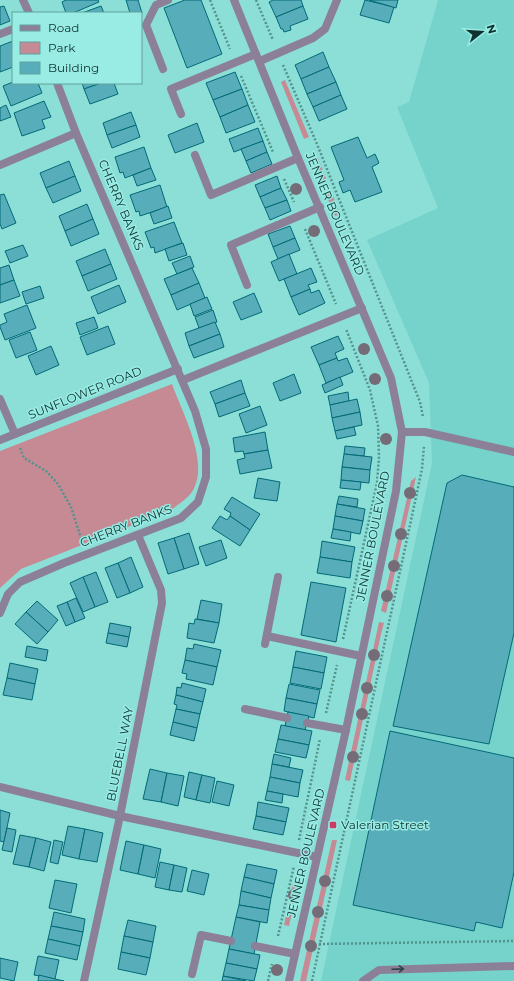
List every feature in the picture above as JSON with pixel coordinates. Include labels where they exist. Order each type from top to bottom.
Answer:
[{"type":"street","points":[[23,0],[29,12]]},
{"type":"street","points":[[163,69],[146,25],[156,5],[168,0]]},
{"type":"street","name":"JENNER BOULEVARD","points":[[234,0],[298,158],[391,378],[402,432],[396,491],[346,730],[290,981]]},
{"type":"street","points":[[181,114],[171,88],[235,62],[278,54],[313,38],[324,29],[337,0]]},
{"type":"street","points":[[0,34],[12,29]]},
{"type":"street","name":"CHERRY BANKS","points":[[0,613],[8,594],[20,582],[181,518],[198,502],[206,477],[206,449],[195,411],[76,133],[58,84]]},
{"type":"street","points":[[0,165],[76,133]]},
{"type":"street","points":[[195,155],[211,195],[298,158]]},
{"type":"street","points":[[247,285],[231,245],[320,207]]},
{"type":"street","points":[[183,380],[362,308]]},
{"type":"street","name":"SUNFLOWER ROAD","points":[[0,440],[178,369]]},
{"type":"street","points":[[0,399],[15,434]]},
{"type":"street","points":[[402,432],[425,432],[514,452]]},
{"type":"street","name":"BLUEBELL WAY","points":[[84,981],[120,816],[162,602],[161,590],[138,535]]},
{"type":"street","points":[[278,577],[266,640],[340,651],[361,656]]},
{"type":"street","points":[[244,709],[287,718]]},
{"type":"street","points":[[307,723],[346,730]]},
{"type":"street","points":[[0,787],[120,816],[296,854],[317,857]]},
{"type":"street","points":[[192,974],[201,935],[231,941]]},
{"type":"street","points":[[255,946],[295,954]]},
{"type":"street","points":[[362,981],[379,970],[514,966]]},
{"type":"path","points":[[210,0],[278,166],[300,215],[370,390],[378,426],[379,456],[376,484],[268,981]]},
{"type":"path","points":[[256,0],[317,144],[420,402],[425,432],[422,469],[312,981]]},
{"type":"path","points":[[15,434],[24,458],[46,471],[58,484],[71,507],[86,555]]},
{"type":"path","points":[[319,944],[514,941]]},
{"type":"shaded area","points":[[438,0],[514,0],[514,981],[321,981],[432,463],[429,383],[367,240],[438,208],[397,107],[409,102]]},
{"type":"green space","points":[[285,80],[309,137],[304,139],[281,82]]},
{"type":"green space","points":[[318,158],[340,214],[335,216],[312,160]]},
{"type":"green space","points":[[172,384],[196,448],[198,474],[195,486],[191,493],[185,500],[171,510],[21,569],[0,588],[0,451]]},
{"type":"green space","points":[[416,477],[386,613],[381,611],[411,481]]},
{"type":"green space","points":[[379,622],[384,623],[350,781],[345,780]]},
{"type":"green space","points":[[332,840],[337,840],[306,981],[300,981]]},
{"type":"green space","points":[[293,883],[298,884],[289,926],[284,925]]},
{"type":"building","points":[[66,0],[98,0],[99,2],[75,12],[66,12],[62,2]]},
{"type":"building","points":[[126,0],[138,0],[142,12],[130,12]]},
{"type":"building","points":[[185,0],[201,0],[222,54],[187,68],[164,8]]},
{"type":"building","points":[[273,0],[301,0],[303,6],[276,17],[269,2]]},
{"type":"building","points":[[365,0],[394,7],[389,23],[360,15]]},
{"type":"building","points":[[369,0],[398,0],[396,8]]},
{"type":"building","points":[[4,6],[10,21],[0,25],[0,7]]},
{"type":"building","points":[[101,6],[104,12],[85,12]]},
{"type":"building","points":[[303,6],[308,19],[290,26],[291,30],[284,32],[283,29],[281,29],[276,17]]},
{"type":"building","points":[[12,41],[12,67],[0,72],[0,46]]},
{"type":"building","points":[[323,52],[329,67],[301,79],[295,65]]},
{"type":"building","points":[[329,67],[336,82],[307,94],[301,79]]},
{"type":"building","points":[[235,72],[242,89],[213,100],[206,83]]},
{"type":"building","points":[[12,82],[12,84],[38,84],[42,93],[11,106],[3,86]]},
{"type":"building","points":[[336,82],[341,95],[313,107],[307,94]]},
{"type":"building","points":[[82,84],[98,84],[84,89]]},
{"type":"building","points":[[98,84],[114,84],[118,94],[90,104],[84,89]]},
{"type":"building","points":[[242,89],[248,105],[220,117],[213,100]]},
{"type":"building","points":[[341,95],[347,109],[319,121],[313,107]]},
{"type":"building","points":[[44,101],[51,117],[42,120],[45,128],[22,136],[14,113]]},
{"type":"building","points":[[6,105],[11,117],[0,121],[0,108]]},
{"type":"building","points":[[248,105],[255,122],[226,133],[220,117]]},
{"type":"building","points":[[131,112],[136,125],[107,135],[103,123]]},
{"type":"building","points":[[197,123],[204,142],[175,153],[168,135]]},
{"type":"building","points":[[136,125],[140,137],[112,148],[107,135]]},
{"type":"building","points":[[258,128],[263,141],[234,152],[229,139]]},
{"type":"building","points":[[358,137],[367,158],[375,154],[379,163],[372,167],[382,192],[355,202],[350,190],[343,193],[339,182],[344,180],[331,147]]},
{"type":"building","points":[[263,141],[267,152],[246,161],[241,149]]},
{"type":"building","points":[[144,147],[151,168],[125,178],[123,172],[120,173],[115,157]]},
{"type":"building","points":[[267,152],[272,164],[251,173],[246,161]]},
{"type":"building","points":[[69,161],[75,176],[46,188],[40,173]]},
{"type":"building","points":[[151,168],[156,180],[137,186],[133,175]]},
{"type":"building","points":[[75,176],[81,191],[53,203],[46,188]]},
{"type":"building","points":[[277,176],[281,188],[260,197],[255,185]]},
{"type":"building","points":[[160,185],[167,207],[140,216],[139,211],[136,212],[130,195]]},
{"type":"building","points":[[281,188],[287,200],[265,208],[260,197]]},
{"type":"building","points":[[4,194],[16,223],[2,229],[0,224],[0,195]]},
{"type":"building","points":[[287,200],[291,211],[270,220],[265,208]]},
{"type":"building","points":[[87,204],[93,219],[65,231],[59,216]]},
{"type":"building","points":[[168,206],[172,218],[154,224],[150,213]]},
{"type":"building","points":[[93,219],[99,234],[71,246],[65,231]]},
{"type":"building","points":[[174,222],[182,243],[155,253],[154,247],[151,248],[145,232]]},
{"type":"building","points":[[290,226],[295,238],[273,247],[268,234]]},
{"type":"building","points":[[295,238],[300,250],[278,259],[273,247]]},
{"type":"building","points":[[183,243],[187,255],[169,261],[165,249]]},
{"type":"building","points":[[23,245],[28,256],[10,263],[5,251]]},
{"type":"building","points":[[105,249],[111,264],[82,276],[76,261]]},
{"type":"building","points":[[289,254],[297,274],[279,281],[271,262]]},
{"type":"building","points":[[190,256],[194,267],[177,274],[172,263]]},
{"type":"building","points":[[111,264],[117,279],[88,291],[82,276]]},
{"type":"building","points":[[9,265],[14,280],[0,285],[0,268]]},
{"type":"building","points":[[192,268],[199,283],[171,295],[164,279]]},
{"type":"building","points":[[311,268],[317,282],[308,285],[310,289],[291,297],[284,279]]},
{"type":"building","points":[[14,280],[20,296],[0,303],[0,285]]},
{"type":"building","points":[[199,283],[205,298],[177,310],[171,295]]},
{"type":"building","points":[[119,285],[126,302],[98,314],[91,297]]},
{"type":"building","points":[[40,286],[44,298],[26,304],[22,292]]},
{"type":"building","points":[[310,289],[311,293],[319,290],[325,303],[299,315],[291,297]]},
{"type":"building","points":[[254,293],[262,312],[241,320],[233,302]]},
{"type":"building","points":[[207,297],[212,309],[194,316],[190,304]]},
{"type":"building","points":[[27,305],[36,328],[5,340],[0,327],[0,325],[7,322],[4,314]]},
{"type":"building","points":[[213,310],[217,322],[199,328],[195,317]]},
{"type":"building","points":[[94,317],[98,328],[80,335],[76,323]]},
{"type":"building","points":[[215,322],[220,334],[189,346],[185,333]]},
{"type":"building","points":[[108,326],[115,344],[87,355],[80,337]]},
{"type":"building","points":[[30,332],[37,350],[16,358],[9,340]]},
{"type":"building","points":[[220,334],[224,347],[194,358],[189,346]]},
{"type":"building","points":[[338,336],[344,349],[335,353],[337,358],[319,365],[311,347]]},
{"type":"building","points":[[51,346],[59,365],[36,375],[28,356]]},
{"type":"building","points":[[337,358],[338,361],[347,358],[353,372],[326,383],[319,365]]},
{"type":"building","points":[[294,374],[301,393],[280,401],[273,383]]},
{"type":"building","points":[[340,377],[343,385],[325,393],[322,385]]},
{"type":"building","points":[[241,380],[245,393],[215,404],[210,392]]},
{"type":"building","points":[[348,392],[349,401],[330,405],[328,396]]},
{"type":"building","points":[[245,393],[250,406],[219,417],[215,404]]},
{"type":"building","points":[[357,399],[360,412],[332,418],[330,405]]},
{"type":"building","points":[[260,406],[267,425],[246,433],[239,414]]},
{"type":"building","points":[[360,412],[362,425],[335,431],[332,418]]},
{"type":"building","points":[[354,427],[356,435],[337,439],[335,431]]},
{"type":"building","points":[[265,432],[268,450],[244,454],[243,451],[235,452],[233,438]]},
{"type":"building","points":[[345,446],[365,448],[364,456],[344,454]]},
{"type":"building","points":[[268,450],[272,468],[240,474],[237,460],[245,458],[244,454]]},
{"type":"building","points":[[344,454],[372,457],[370,470],[342,467]]},
{"type":"building","points":[[342,467],[370,470],[369,483],[341,480]]},
{"type":"building","points":[[462,475],[514,487],[514,633],[489,744],[393,726],[447,483]]},
{"type":"building","points":[[258,478],[280,482],[277,501],[254,498]]},
{"type":"building","points":[[341,480],[361,482],[360,490],[340,488]]},
{"type":"building","points":[[339,496],[358,499],[357,507],[337,504]]},
{"type":"building","points":[[232,497],[260,514],[250,530],[230,516],[231,513],[224,509]]},
{"type":"building","points":[[337,504],[365,509],[363,521],[335,516]]},
{"type":"building","points":[[220,516],[227,520],[230,516],[250,530],[240,546],[212,528]]},
{"type":"building","points":[[335,516],[363,521],[360,534],[333,529]]},
{"type":"building","points":[[333,529],[351,532],[350,541],[331,538]]},
{"type":"building","points":[[189,533],[199,564],[184,569],[174,538]]},
{"type":"building","points":[[174,538],[184,569],[168,574],[158,543]]},
{"type":"building","points":[[221,540],[227,558],[206,566],[199,547]]},
{"type":"building","points":[[322,541],[355,547],[352,562],[320,557]]},
{"type":"building","points":[[131,557],[143,587],[130,593],[118,563]]},
{"type":"building","points":[[320,557],[352,562],[350,578],[317,573]]},
{"type":"building","points":[[118,563],[130,593],[117,598],[105,568]]},
{"type":"building","points":[[96,572],[108,602],[95,607],[83,577]]},
{"type":"building","points":[[83,577],[95,607],[83,612],[70,583]]},
{"type":"building","points":[[311,582],[346,588],[336,642],[301,635]]},
{"type":"building","points":[[76,598],[85,618],[75,622],[67,602]]},
{"type":"building","points":[[201,600],[222,604],[219,623],[197,619]]},
{"type":"building","points":[[37,601],[58,620],[48,632],[26,612]]},
{"type":"building","points":[[67,602],[75,622],[66,626],[57,606]]},
{"type":"building","points":[[26,612],[48,632],[37,644],[15,624]]},
{"type":"building","points":[[195,619],[219,623],[214,643],[187,638],[189,623],[194,624]]},
{"type":"building","points":[[110,623],[131,627],[129,637],[108,633]]},
{"type":"building","points":[[108,633],[129,637],[127,647],[106,643]]},
{"type":"building","points":[[194,644],[221,650],[217,667],[185,660],[187,648],[193,649]]},
{"type":"building","points":[[27,646],[48,650],[46,661],[25,657]]},
{"type":"building","points":[[296,651],[327,657],[324,673],[293,667]]},
{"type":"building","points":[[185,660],[217,667],[213,685],[186,679],[187,674],[182,673]]},
{"type":"building","points":[[10,663],[38,669],[35,684],[7,678]]},
{"type":"building","points":[[293,667],[324,673],[321,689],[290,683]]},
{"type":"building","points":[[7,678],[35,684],[32,700],[3,695]]},
{"type":"building","points":[[182,683],[206,689],[203,702],[176,695],[177,687],[181,688]]},
{"type":"building","points":[[289,684],[320,690],[317,704],[286,698]]},
{"type":"building","points":[[176,695],[203,702],[200,714],[176,709],[177,705],[174,704]]},
{"type":"building","points":[[286,698],[317,704],[314,718],[284,711]]},
{"type":"building","points":[[176,709],[200,714],[197,728],[173,722]]},
{"type":"building","points":[[288,712],[309,716],[305,730],[285,726]]},
{"type":"building","points":[[173,722],[197,728],[194,741],[170,735]]},
{"type":"building","points":[[281,725],[312,731],[309,745],[278,739]]},
{"type":"building","points":[[390,731],[514,758],[514,872],[502,928],[476,922],[474,931],[353,905]]},
{"type":"building","points":[[278,739],[309,745],[306,758],[275,752]]},
{"type":"building","points":[[274,754],[291,758],[289,767],[272,764]]},
{"type":"building","points":[[272,764],[303,770],[300,783],[270,777]]},
{"type":"building","points":[[150,769],[167,773],[161,802],[143,799]]},
{"type":"building","points":[[189,772],[202,775],[196,800],[184,797]]},
{"type":"building","points":[[167,773],[184,776],[178,806],[161,802]]},
{"type":"building","points":[[202,775],[215,778],[210,803],[196,800]]},
{"type":"building","points":[[270,777],[300,783],[298,797],[267,791]]},
{"type":"building","points":[[217,781],[234,785],[229,806],[212,802]]},
{"type":"building","points":[[267,791],[283,794],[282,803],[265,800]]},
{"type":"building","points":[[258,802],[289,808],[286,822],[256,816]]},
{"type":"building","points":[[0,810],[10,813],[4,842],[0,841]]},
{"type":"building","points":[[256,816],[286,822],[283,835],[253,829]]},
{"type":"building","points":[[68,826],[85,829],[79,859],[62,855]]},
{"type":"building","points":[[7,828],[16,830],[12,852],[2,850]]},
{"type":"building","points":[[85,829],[103,833],[97,862],[79,859]]},
{"type":"building","points":[[20,835],[36,838],[29,867],[13,864]]},
{"type":"building","points":[[36,838],[51,842],[44,871],[29,867]]},
{"type":"building","points":[[54,840],[63,842],[58,864],[50,862]]},
{"type":"building","points":[[126,841],[144,845],[138,874],[120,870]]},
{"type":"building","points":[[144,845],[161,849],[155,878],[138,874]]},
{"type":"building","points":[[160,862],[174,865],[169,890],[155,887]]},
{"type":"building","points":[[247,864],[277,870],[274,884],[244,877]]},
{"type":"building","points":[[174,865],[187,868],[182,892],[169,890]]},
{"type":"building","points":[[192,870],[209,874],[204,895],[187,891]]},
{"type":"building","points":[[244,877],[274,884],[271,898],[241,891]]},
{"type":"building","points":[[55,880],[77,884],[71,913],[49,908]]},
{"type":"building","points":[[241,891],[271,898],[269,910],[239,905]]},
{"type":"building","points":[[239,905],[269,910],[267,923],[236,917]]},
{"type":"building","points":[[54,912],[85,919],[83,932],[51,926]]},
{"type":"building","points":[[236,917],[260,922],[254,954],[229,949]]},
{"type":"building","points":[[128,920],[156,926],[153,942],[124,936]]},
{"type":"building","points":[[51,926],[83,932],[80,946],[48,939]]},
{"type":"building","points":[[124,936],[153,942],[150,958],[121,952]]},
{"type":"building","points":[[48,939],[80,946],[77,960],[45,953]]},
{"type":"building","points":[[229,949],[260,955],[257,969],[226,963]]},
{"type":"building","points":[[121,952],[150,958],[146,975],[118,969]]},
{"type":"building","points":[[38,956],[59,960],[55,979],[34,975]]},
{"type":"building","points":[[0,958],[18,962],[14,981],[0,978]]},
{"type":"building","points":[[226,963],[257,969],[254,981],[223,976]]},
{"type":"building","points":[[39,975],[55,979],[64,981],[38,981]]},
{"type":"building","points":[[223,976],[246,981],[222,981]]},
{"type":"place","name":"Valerian Street","points":[[333,825]]}]
